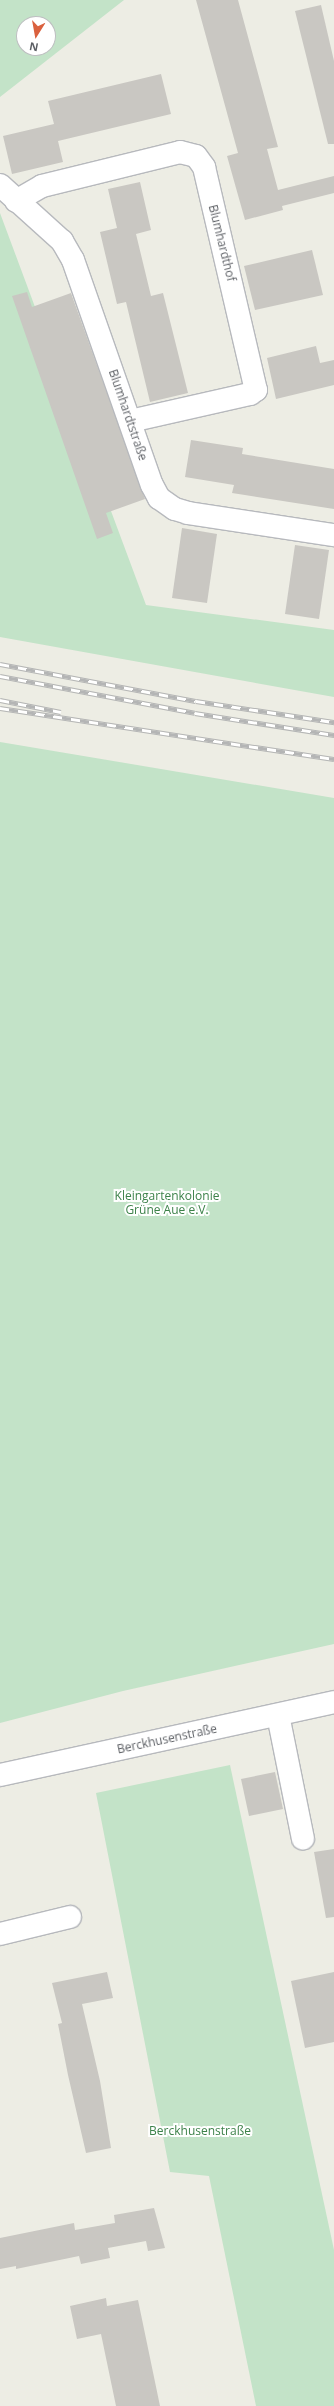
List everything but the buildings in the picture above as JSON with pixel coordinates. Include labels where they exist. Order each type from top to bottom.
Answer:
[{"type":"street","name":"Blumhardthof","points":[[16,201],[42,186],[180,152],[196,156],[204,167],[256,390],[250,394],[130,421]]},
{"type":"street","name":"Blumhardtstraße","points":[[0,185],[16,201],[62,240],[73,260],[152,485],[159,498],[167,505],[188,513],[334,535]]},
{"type":"street","name":"Berckhusenstraße","points":[[0,1775],[334,1702]]},
{"type":"street","points":[[278,1715],[303,1838]]},
{"type":"street","points":[[0,1934],[70,1917]]},
{"type":"green space","points":[[0,0],[124,0],[56,53],[56,16],[16,16],[16,56],[52,56],[0,97]]},
{"type":"green space","points":[[0,213],[146,605],[334,630],[334,697],[0,637]]},
{"type":"green space","name":"Kleingartenkolonie Grüne Aue e.V.","points":[[0,742],[334,798],[334,1644],[123,1691],[0,1723]]},
{"type":"green space","points":[[230,1765],[334,2250],[334,2406],[256,2406],[209,2176],[170,2172],[96,1793]]},
{"type":"railway","points":[[0,664],[196,701],[334,722]]},
{"type":"railway","points":[[0,676],[195,713],[334,735]]},
{"type":"railway","points":[[0,700],[61,712]]},
{"type":"railway","points":[[0,708],[334,759]]}]
